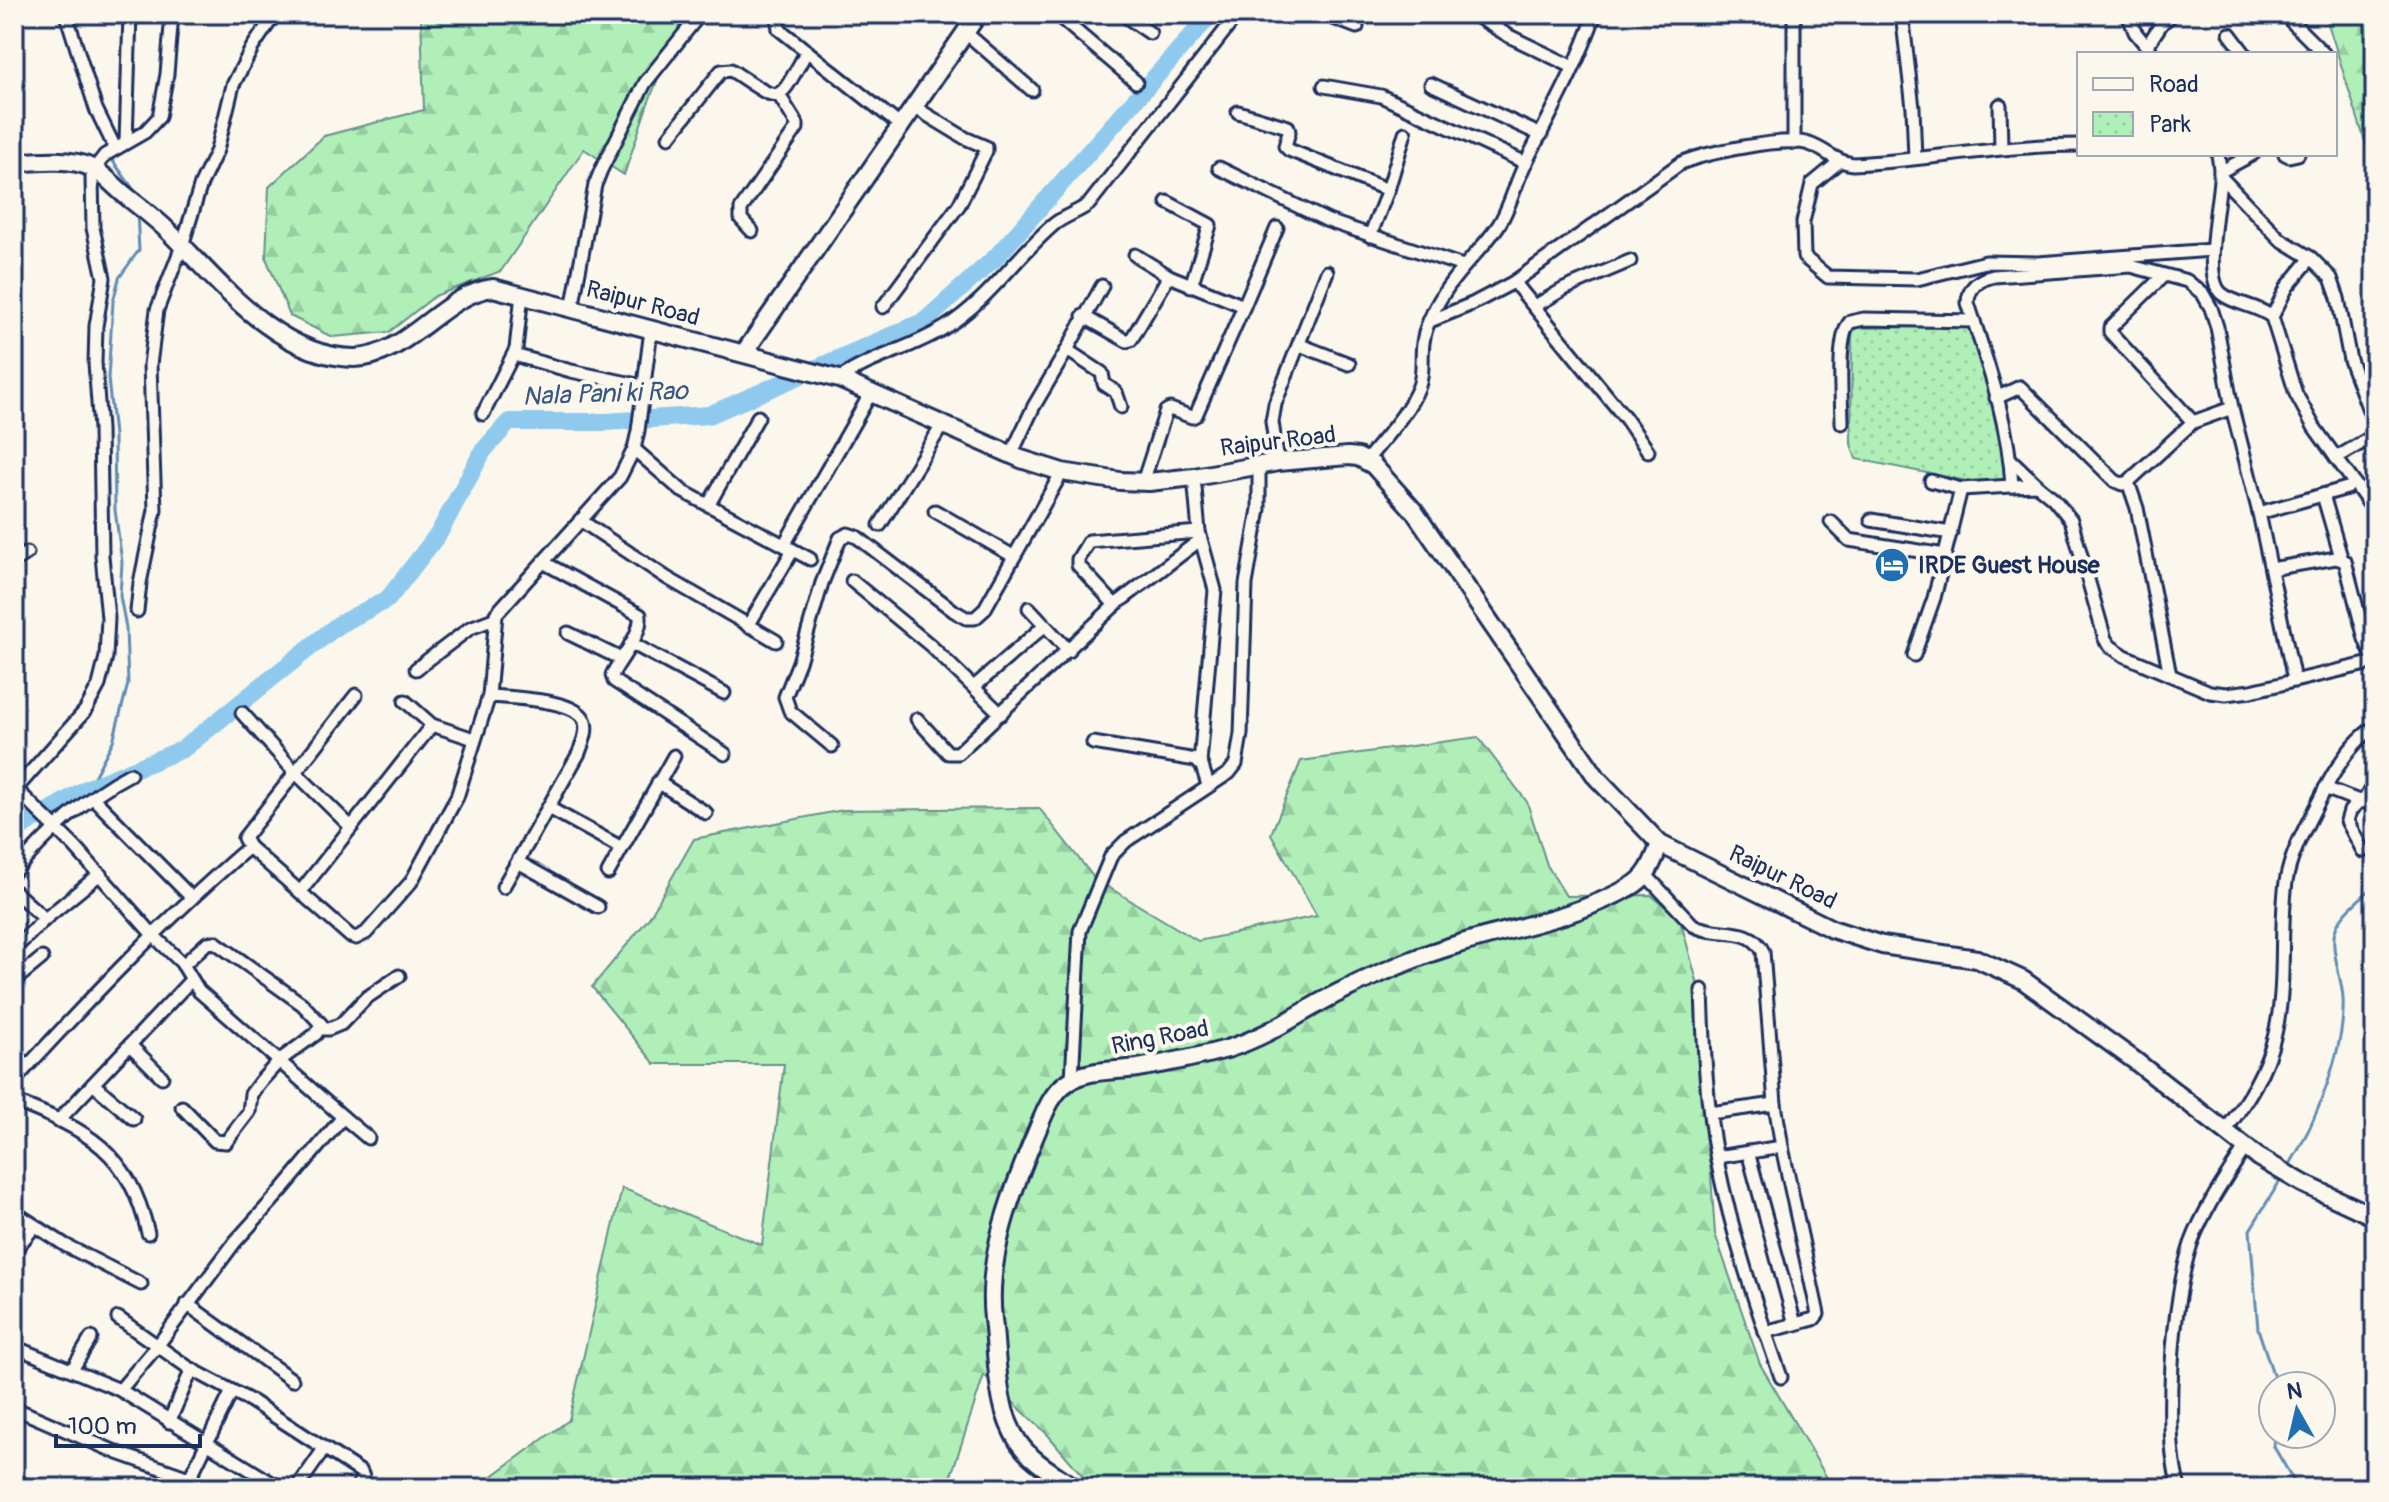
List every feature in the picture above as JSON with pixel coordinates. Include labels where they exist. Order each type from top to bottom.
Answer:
[{"type":"main road","points":[[744,353],[978,14]]},
{"type":"main road","name":"Raipur Road","points":[[14,163],[58,161],[94,169],[177,241],[226,293],[268,325],[318,352],[357,358],[374,355],[390,348],[474,292],[493,288],[835,378],[872,391],[1011,455],[1062,472],[1143,482],[1194,477],[1278,462],[1348,456],[1366,461],[1384,475],[1414,511],[1597,778],[1660,844],[1832,929],[1882,945],[1977,959],[2002,968],[2048,997],[2252,1152],[2304,1184],[2375,1217]]},
{"type":"main road","points":[[1646,875],[1660,844]]},
{"type":"main road","name":"Ring Road","points":[[1072,1079],[1208,1054],[1252,1041],[1281,1028],[1351,986],[1411,960],[1448,946],[1584,907],[1628,889],[1646,875]]},
{"type":"main road","points":[[1072,1079],[1057,1093],[1046,1111],[1008,1204],[992,1282],[992,1311],[997,1370],[1008,1421],[1018,1442],[1029,1454],[1075,1488]]},
{"type":"street","points":[[66,14],[96,109],[114,149]]},
{"type":"street","points":[[114,149],[130,14]]},
{"type":"street","points":[[172,14],[161,110],[145,132],[114,149],[94,169],[91,187],[93,228],[104,278],[96,326],[95,363],[100,429],[102,556],[108,618],[106,657],[99,685],[85,711],[15,790],[100,874],[183,965],[191,980],[368,1138]]},
{"type":"street","points":[[137,611],[155,510],[150,396],[152,338],[157,310],[177,241],[217,150],[233,85],[252,48],[275,14]]},
{"type":"street","points":[[572,309],[595,185],[601,170],[645,83],[700,14]]},
{"type":"street","points":[[784,14],[778,22],[779,29],[901,126]]},
{"type":"street","points":[[1056,14],[1136,82]]},
{"type":"street","points":[[1122,14],[1150,33]]},
{"type":"street","points":[[835,378],[935,333],[954,321],[977,303],[1055,223],[1089,204],[1238,14]]},
{"type":"street","points":[[1323,14],[1357,27]]},
{"type":"street","points":[[1473,14],[1509,36],[1573,67]]},
{"type":"street","points":[[1366,461],[1418,389],[1423,342],[1430,321],[1444,293],[1463,266],[1498,225],[1595,14]]},
{"type":"street","points":[[1794,14],[1794,143]]},
{"type":"street","points":[[1902,14],[1913,108],[1915,158]]},
{"type":"street","points":[[2128,14],[2132,27],[2150,50],[2162,23],[2173,14]]},
{"type":"street","points":[[2284,14],[2322,52]]},
{"type":"street","points":[[965,32],[1032,90]]},
{"type":"street","points":[[2230,34],[2244,52]]},
{"type":"street","points":[[669,137],[724,70],[731,70],[769,95],[779,95],[807,51]]},
{"type":"street","points":[[1431,84],[1541,135]]},
{"type":"street","points":[[1324,86],[1381,96],[1526,163]]},
{"type":"street","points":[[752,231],[741,219],[740,211],[797,128],[779,95]]},
{"type":"street","points":[[2000,105],[2001,148]]},
{"type":"street","points":[[883,307],[959,205],[986,151],[986,147],[914,107]]},
{"type":"street","points":[[1238,112],[1288,127],[1285,146],[1289,150],[1388,190]]},
{"type":"street","points":[[1370,236],[1405,133]]},
{"type":"street","points":[[1430,321],[1514,282],[1681,163],[1719,150],[1794,143],[1810,145],[1840,161],[1853,164],[2033,145],[2077,145]]},
{"type":"street","points":[[2218,156],[2220,174],[2212,250],[2214,279],[2221,294],[2272,317],[2296,394],[2375,512]]},
{"type":"street","points":[[2220,174],[2250,156]]},
{"type":"street","points":[[1840,161],[1812,184],[1803,222],[1804,257],[1828,277],[1917,279],[1986,262],[2109,259],[2212,250]]},
{"type":"street","points":[[1219,168],[1299,208],[1370,236],[1463,266]]},
{"type":"street","points":[[2220,174],[2273,234],[2311,258],[2334,284],[2353,369],[2375,426]]},
{"type":"street","points":[[1167,202],[1210,225],[1191,286]]},
{"type":"street","points":[[1143,482],[1166,411],[1170,409],[1192,417],[1196,415],[1277,228]]},
{"type":"street","points":[[1135,255],[1169,276],[1244,306]]},
{"type":"street","points":[[2272,317],[2287,287],[2311,258]]},
{"type":"street","points":[[1535,306],[1564,289],[1630,261]]},
{"type":"street","points":[[2012,486],[2011,460],[1989,364],[1968,295],[1978,282],[1989,277],[2131,266],[2192,283],[2211,308],[2294,680]]},
{"type":"street","points":[[1278,462],[1272,422],[1281,388],[1327,272]]},
{"type":"street","points":[[1083,316],[1129,341],[1169,276]]},
{"type":"street","points":[[2163,276],[2110,330],[2193,422]]},
{"type":"street","points":[[1514,282],[1626,419],[1648,451]]},
{"type":"street","points":[[1011,455],[1034,406],[1102,286]]},
{"type":"street","points":[[483,414],[514,355],[522,294]]},
{"type":"street","points":[[1842,423],[1843,346],[1845,329],[1850,322],[1864,319],[1974,321]]},
{"type":"street","points":[[356,695],[244,837],[249,847],[350,936],[359,938],[400,897],[419,869],[457,797],[489,696],[494,619],[499,610],[620,477],[634,449],[651,330]]},
{"type":"street","points":[[1300,345],[1349,364]]},
{"type":"street","points":[[1067,350],[1102,373],[1103,383],[1116,392],[1121,407]]},
{"type":"street","points":[[514,355],[642,386]]},
{"type":"street","points":[[1996,398],[2020,387],[2115,481],[2122,484],[2128,482],[2193,422],[2232,408]]},
{"type":"street","points":[[748,626],[872,391]]},
{"type":"street","points":[[709,504],[758,417]]},
{"type":"street","points":[[880,525],[943,424]]},
{"type":"street","points":[[2336,458],[2375,435]]},
{"type":"street","points":[[634,449],[670,483],[810,559]]},
{"type":"street","points":[[2011,460],[2053,498],[2071,520],[2105,639],[2116,651],[2210,692],[2226,694],[2375,662],[2365,639],[2348,568],[2341,557],[2323,495]]},
{"type":"street","points":[[1072,1079],[1080,931],[1111,856],[1126,841],[1229,773],[1238,753],[1246,584],[1259,509],[1259,465]]},
{"type":"street","points":[[832,746],[790,711],[785,697],[840,538],[851,534],[954,611],[970,619],[975,618],[984,610],[1062,472]]},
{"type":"street","points":[[1194,477],[1199,536],[1213,578],[1215,597],[1200,763],[1208,785]]},
{"type":"street","points":[[1931,481],[1961,489],[2037,485]]},
{"type":"street","points":[[2128,482],[2137,508],[2170,675]]},
{"type":"street","points":[[2259,513],[2347,488]]},
{"type":"street","points":[[1914,655],[1934,598],[1961,489]]},
{"type":"street","points":[[935,511],[1013,556]]},
{"type":"street","points":[[580,520],[667,578],[776,641]]},
{"type":"street","points":[[1871,520],[1951,533]]},
{"type":"street","points":[[1831,522],[1849,540],[1945,555]]},
{"type":"street","points":[[917,719],[948,753],[958,753],[1115,605],[1199,536]]},
{"type":"street","points":[[1115,605],[1079,568],[1078,559],[1087,543],[1099,539],[1199,536]]},
{"type":"street","points":[[14,561],[27,553]]},
{"type":"street","points":[[2271,569],[2341,557]]},
{"type":"street","points":[[543,562],[640,615],[641,622],[612,675],[617,684],[725,754]]},
{"type":"street","points":[[852,581],[930,645],[1001,714]]},
{"type":"street","points":[[1029,608],[1043,627],[1069,651]]},
{"type":"street","points":[[416,669],[470,628],[494,619]]},
{"type":"street","points":[[974,687],[1043,627]]},
{"type":"street","points":[[568,633],[621,659]]},
{"type":"street","points":[[631,643],[724,693]]},
{"type":"street","points":[[489,696],[560,705],[584,718],[584,739],[549,808],[503,887]]},
{"type":"street","points":[[405,701],[432,725],[474,739]]},
{"type":"street","points":[[242,713],[295,772],[351,827]]},
{"type":"street","points":[[2226,1130],[2255,1090],[2273,1042],[2281,998],[2287,880],[2297,847],[2325,788],[2370,730],[2375,717]]},
{"type":"street","points":[[301,891],[432,725]]},
{"type":"street","points":[[1093,743],[1200,763]]},
{"type":"street","points":[[608,873],[674,756]]},
{"type":"street","points":[[14,872],[52,824],[130,774]]},
{"type":"street","points":[[658,782],[706,813]]},
{"type":"street","points":[[2363,851],[2347,821],[2350,811],[2366,802],[2375,782]]},
{"type":"street","points":[[2325,788],[2366,802]]},
{"type":"street","points":[[93,798],[191,897]]},
{"type":"street","points":[[549,808],[622,848]]},
{"type":"street","points":[[14,1081],[92,996],[191,897],[249,847]]},
{"type":"street","points":[[518,862],[598,907]]},
{"type":"street","points":[[20,943],[100,874]]},
{"type":"street","points":[[1646,875],[1693,925],[1711,932],[1747,936],[1760,945],[1763,952],[1775,1104],[1818,1314],[1814,1319],[1765,1332]]},
{"type":"street","points":[[14,891],[45,919]]},
{"type":"street","points":[[183,965],[207,943],[215,942],[313,1014],[319,1020],[321,1029]]},
{"type":"street","points":[[14,981],[42,958]]},
{"type":"street","points":[[182,1107],[215,1141],[226,1142],[250,1110],[252,1092],[280,1060],[321,1029],[341,1024],[366,998],[399,976]]},
{"type":"street","points":[[58,1121],[191,980]]},
{"type":"street","points":[[1702,990],[1710,1113],[1717,1157],[1736,1240],[1781,1377]]},
{"type":"street","points":[[130,1045],[162,1077]]},
{"type":"street","points":[[93,1084],[134,1119]]},
{"type":"street","points":[[14,1101],[97,1142],[117,1160],[136,1193],[148,1233]]},
{"type":"street","points":[[1710,1113],[1775,1104]]},
{"type":"street","points":[[120,1390],[235,1242],[343,1117]]},
{"type":"street","points":[[1717,1157],[1782,1147]]},
{"type":"street","points":[[1748,1152],[1795,1324]]},
{"type":"street","points":[[2179,1488],[2171,1423],[2175,1336],[2183,1270],[2207,1207],[2252,1152]]},
{"type":"street","points":[[14,1212],[141,1284]]},
{"type":"street","points":[[14,1251],[35,1226]]},
{"type":"street","points":[[187,1304],[292,1380]]},
{"type":"street","points":[[118,1318],[192,1369],[361,1472],[363,1477],[357,1488]]},
{"type":"street","points":[[72,1370],[91,1338]]},
{"type":"street","points":[[22,1350],[120,1390],[280,1488]]},
{"type":"street","points":[[169,1422],[192,1369]]},
{"type":"street","points":[[14,1408],[187,1483],[232,1391]]},
{"type":"street","points":[[297,1488],[324,1449]]},
{"type":"street","points":[[14,1481],[33,1488]]},
{"type":"green space","points":[[421,14],[684,14],[647,106],[624,175],[584,149],[501,271],[435,296],[389,332],[332,337],[290,316],[266,258],[269,187],[324,136],[424,110]]},
{"type":"green space","points":[[2325,14],[2375,14],[2375,173],[2337,52]]},
{"type":"green space","points":[[1858,328],[1974,328],[1984,360],[2007,466],[2005,482],[1967,481],[1856,459],[1851,444],[1852,331]]},
{"type":"green space","points":[[1478,737],[1527,802],[1547,865],[1566,896],[1651,895],[1680,919],[1698,985],[1715,1234],[1760,1364],[1833,1488],[1093,1488],[1048,1435],[984,1375],[947,1488],[476,1488],[569,1420],[622,1188],[762,1245],[784,1064],[655,1064],[592,987],[649,918],[694,839],[843,810],[1039,808],[1095,879],[1198,941],[1317,916],[1271,834],[1301,761]]},
{"type":"waterway","points":[[60,14],[68,37]]},
{"type":"waterway","name":"Nala Pani ki Rao","points":[[14,836],[18,829],[88,788],[183,749],[338,625],[388,599],[439,533],[483,451],[509,422],[606,422],[709,415],[925,321],[996,257],[1211,14]]},
{"type":"waterway","points":[[110,157],[136,197]]},
{"type":"waterway","points":[[88,788],[113,741],[128,684],[108,378],[113,302],[119,278],[139,250],[137,212]]},
{"type":"waterway","points":[[2289,1166],[2318,1108],[2339,1039],[2343,998],[2334,946],[2335,931],[2346,912],[2375,885]]},
{"type":"waterway","points":[[2272,1370],[2258,1329],[2250,1230],[2283,1176]]},
{"type":"waterway","points":[[2276,1450],[2298,1488]]},
{"type":"place","name":"IRDE Guest House","points":[[1892,565]]}]
